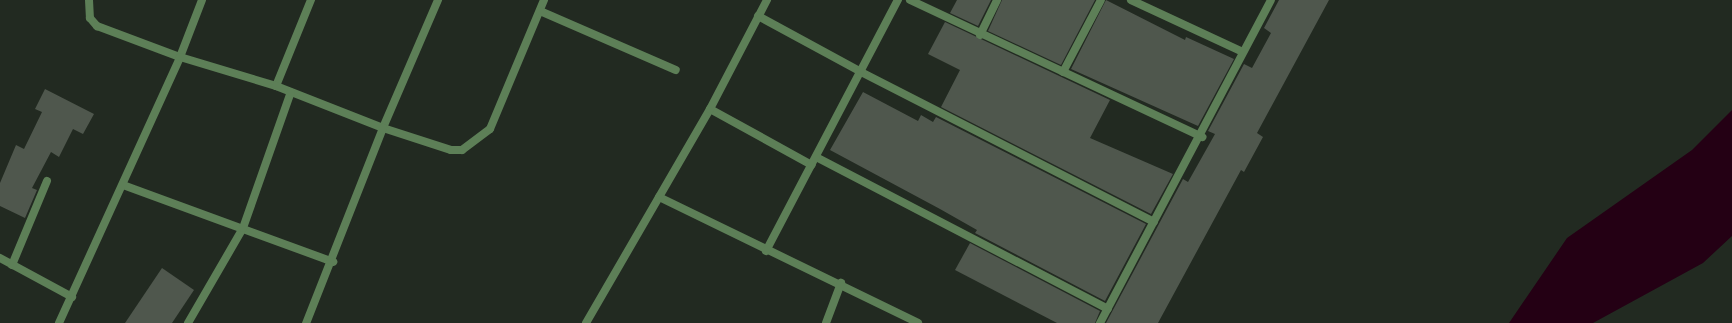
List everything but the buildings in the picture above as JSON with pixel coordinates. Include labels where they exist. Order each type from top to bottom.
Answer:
[{"type":"street","points":[[89,0],[90,18],[97,26],[180,57],[276,86],[383,128],[451,150],[473,145],[490,129],[544,0]]},
{"type":"street","points":[[60,323],[180,57],[202,0]]},
{"type":"street","points":[[276,86],[311,0]]},
{"type":"street","points":[[306,323],[333,262],[383,128],[438,0]]},
{"type":"street","points":[[586,323],[710,109],[767,0]]},
{"type":"street","points":[[766,251],[898,0]]},
{"type":"street","points":[[910,0],[980,35],[1202,136]]},
{"type":"street","points":[[980,35],[997,0]]},
{"type":"street","points":[[1063,72],[1101,0]]},
{"type":"street","points":[[1131,0],[1243,52]]},
{"type":"street","points":[[1100,323],[1202,136],[1243,52],[1271,0]]},
{"type":"street","points":[[540,11],[676,70]]},
{"type":"street","points":[[758,16],[861,72],[1154,222]]},
{"type":"street","points":[[188,323],[243,228],[291,92]]},
{"type":"street","points":[[710,109],[1108,309]]},
{"type":"street","points":[[12,265],[47,181]]},
{"type":"street","points":[[123,185],[333,262]]},
{"type":"street","points":[[659,197],[766,251],[841,283],[918,323]]},
{"type":"street","points":[[0,258],[72,297]]},
{"type":"street","points":[[826,323],[841,283]]},
{"type":"shaded area","points":[[1732,110],[1732,236],[1703,263],[1593,323],[1509,323],[1567,238],[1692,150]]}]
